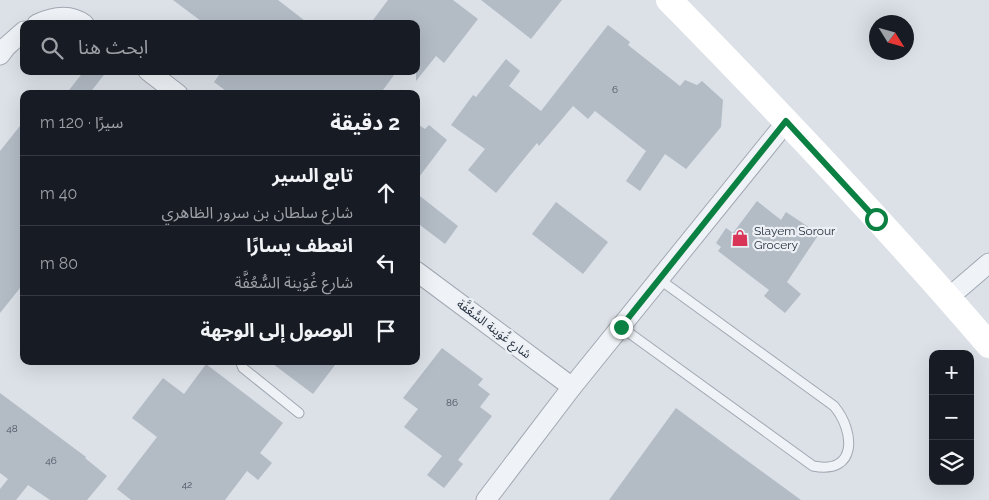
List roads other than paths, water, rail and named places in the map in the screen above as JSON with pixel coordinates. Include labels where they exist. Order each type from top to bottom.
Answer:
[{"type":"street","points":[[669,0],[786,121],[948,298],[989,346]]},
{"type":"street","points":[[48,20],[59,16],[75,14]]},
{"type":"street","points":[[0,55],[20,35]]},
{"type":"street","points":[[153,75],[173,90]]},
{"type":"street","points":[[486,500],[572,386],[786,121]]},
{"type":"street","points":[[948,298],[989,263]]},
{"type":"street","name":"شارع غُوَينة السُّعُفَّة","points":[[420,274],[572,386]]},
{"type":"lane","points":[[621,327],[813,466],[823,468],[833,466],[842,460],[848,452],[850,442],[845,422],[834,406],[659,278]]},
{"type":"lane","points":[[242,365],[300,413]]},
{"type":"place","name":"Slayem Sorour Grocery","points":[[740,238]]}]
